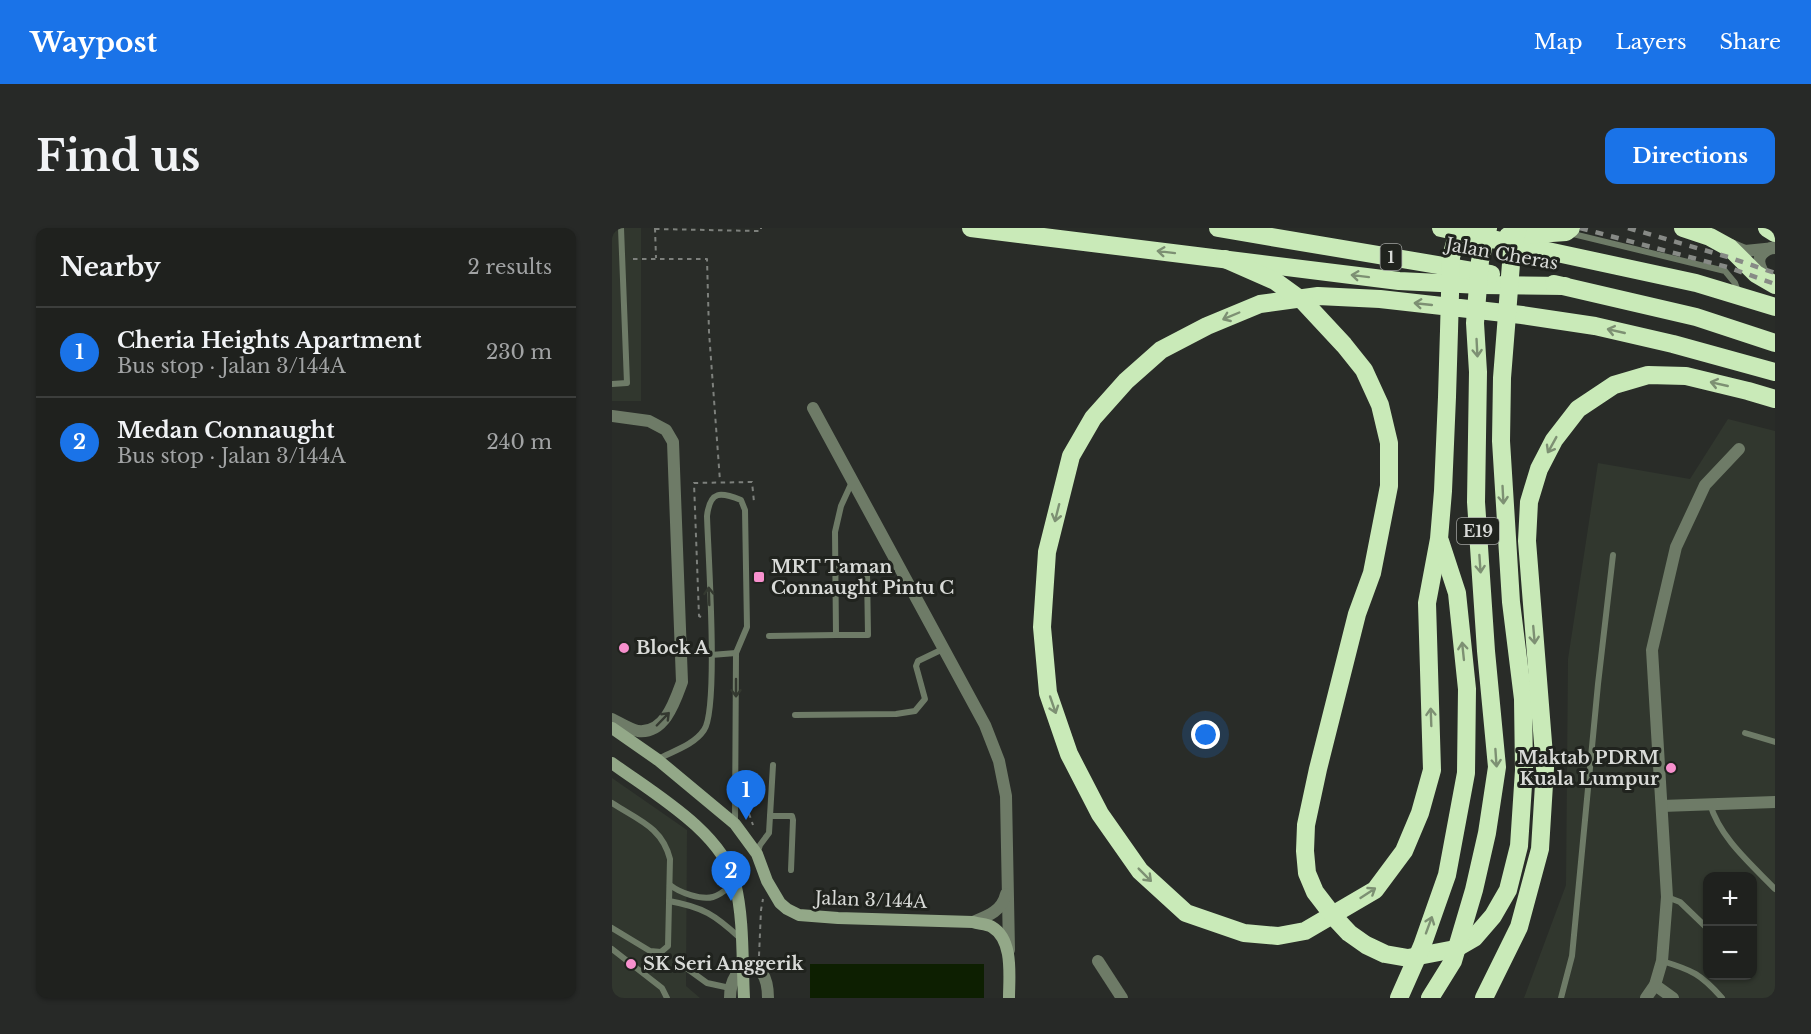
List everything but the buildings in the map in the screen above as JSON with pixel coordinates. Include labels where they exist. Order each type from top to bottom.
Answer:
[{"type":"highway","points":[[971,228],[1399,281],[1565,286]]},
{"type":"highway","name":"Jalan Cheras","points":[[1218,228],[1565,286],[1696,318],[1775,343]]},
{"type":"highway","name":"Jalan Cheras","points":[[1441,228],[1487,233],[1696,283],[1775,307]]},
{"type":"highway","name":"E19","points":[[1399,998],[1422,946],[1447,875],[1466,772],[1467,689],[1457,593],[1439,539],[1444,479],[1451,257],[1459,228]]},
{"type":"highway","points":[[1225,259],[1275,281],[1304,302],[1364,370],[1380,405],[1389,443],[1389,486],[1372,573],[1354,626],[1306,825],[1305,851],[1307,873],[1315,892],[1348,933],[1385,954],[1408,958],[1455,949],[1474,938],[1493,916],[1508,890],[1519,846],[1524,770],[1523,699],[1511,602],[1501,441],[1502,378],[1512,251],[1518,228]]},
{"type":"highway","points":[[1683,228],[1710,237],[1730,248],[1756,274],[1771,283]]},
{"type":"highway","points":[[1767,228],[1775,233]]},
{"type":"highway","points":[[1487,233],[1568,230]]},
{"type":"highway","name":"E19","points":[[1430,998],[1453,961],[1474,890],[1487,833],[1497,767],[1486,651],[1476,502],[1478,372],[1475,322],[1480,261],[1487,233]]},
{"type":"highway","points":[[1439,539],[1427,603],[1432,770],[1420,813],[1404,851],[1375,890],[1305,931],[1278,936],[1244,933],[1186,913],[1140,871],[1100,814],[1069,754],[1048,693],[1042,627],[1047,552],[1071,456],[1093,418],[1126,381],[1161,350],[1207,326],[1260,304],[1318,296],[1380,299],[1584,324],[1673,344],[1775,372]]},
{"type":"highway","points":[[1484,998],[1519,927],[1540,849],[1545,768],[1527,542],[1529,502],[1539,469],[1554,440],[1578,409],[1614,385],[1648,375],[1686,376],[1775,399]]},
{"type":"street","points":[[1710,237],[1745,251],[1775,248]]},
{"type":"street","points":[[1771,283],[1759,262],[1762,252],[1775,248]]},
{"type":"street","points":[[813,408],[985,725],[999,761],[1006,796],[1009,960]]},
{"type":"street","points":[[612,416],[649,421],[666,430],[673,442],[682,682],[672,710],[656,727],[648,731],[636,730],[612,719]]},
{"type":"street","points":[[1646,998],[1655,985],[1662,961],[1667,897],[1652,650],[1676,547],[1705,484],[1739,449]]},
{"type":"street","name":"Jalan 3/144A","points":[[612,728],[658,760],[735,824],[757,854],[767,881],[780,903],[799,915],[973,922],[992,927],[1003,939],[1009,960],[1009,998]]},
{"type":"street","points":[[612,763],[699,828],[716,845],[735,882],[744,998]]},
{"type":"street","points":[[1662,806],[1775,802]]},
{"type":"street","points":[[973,922],[995,913],[1004,901],[1007,890]]},
{"type":"street","points":[[1098,961],[1122,998]]},
{"type":"street","points":[[730,993],[740,970],[747,966],[759,968],[765,975],[768,998]]},
{"type":"street","points":[[1655,985],[1673,998]]},
{"type":"lane","points":[[612,384],[627,383],[621,228]]},
{"type":"lane","points":[[1568,230],[1725,271],[1735,283],[1740,296]]},
{"type":"lane","points":[[836,635],[835,532],[841,506],[853,481]]},
{"type":"lane","points":[[658,760],[695,740],[706,728],[712,693],[708,504],[714,496],[724,493],[741,500],[745,510],[747,627],[736,653],[735,824]]},
{"type":"lane","points":[[1561,998],[1572,956],[1598,684],[1613,555]]},
{"type":"lane","points":[[769,636],[868,635],[867,572]]},
{"type":"lane","points":[[795,715],[896,714],[915,711],[926,699],[916,666],[918,662],[944,648]]},
{"type":"lane","points":[[711,655],[736,653]]},
{"type":"lane","points":[[1745,733],[1775,742]]},
{"type":"lane","points":[[757,854],[760,845],[769,833],[772,765]]},
{"type":"lane","points":[[612,803],[658,832],[667,846],[670,859],[668,946],[661,952],[650,951],[612,928]]},
{"type":"lane","points":[[1710,803],[1715,819],[1733,844],[1775,889]]},
{"type":"lane","points":[[770,816],[792,816],[791,870]]},
{"type":"lane","points":[[670,885],[694,896],[713,897],[735,882]]},
{"type":"lane","points":[[1667,897],[1680,902],[1704,926]]},
{"type":"lane","points":[[669,901],[694,906],[719,918],[741,938]]},
{"type":"lane","points":[[612,949],[662,988],[666,998]]},
{"type":"lane","points":[[1662,961],[1690,969],[1709,983],[1722,998]]},
{"type":"lane","points":[[685,967],[707,983],[730,993]]},
{"type":"path","points":[[656,259],[655,229],[761,231],[761,228]]},
{"type":"path","points":[[623,259],[708,258],[709,332],[720,482]]},
{"type":"path","points":[[710,624],[699,616],[694,483],[752,482],[753,501]]},
{"type":"path","points":[[759,968],[761,909],[767,881]]},
{"type":"shaded area","points":[[612,228],[641,228],[641,401],[612,401]]},
{"type":"shaded area","name":"Maktab PDRM Kuala Lumpur","points":[[1728,419],[1775,431],[1775,998],[1524,998],[1566,885],[1568,659],[1598,463],[1690,479]]},
{"type":"shaded area","points":[[612,778],[687,830],[686,986],[700,998],[612,998]]},
{"type":"shaded area","points":[[810,964],[984,964],[984,998],[810,998]]},
{"type":"railway","points":[[1580,228],[1727,267],[1775,284]]},
{"type":"railway","points":[[1628,228],[1775,273]]},
{"type":"place","name":"MRT Taman Connaught Pintu C","points":[[759,577]]},
{"type":"place","name":"Block A","points":[[624,648]]},
{"type":"place","name":"Maktab PDRM Kuala Lumpur","points":[[1671,768]]},
{"type":"place","name":"Cheria Heights Apartment","points":[[746,820]]},
{"type":"place","name":"Medan Connaught","points":[[731,901]]},
{"type":"place","name":"SK Seri Anggerik","points":[[631,964]]}]
